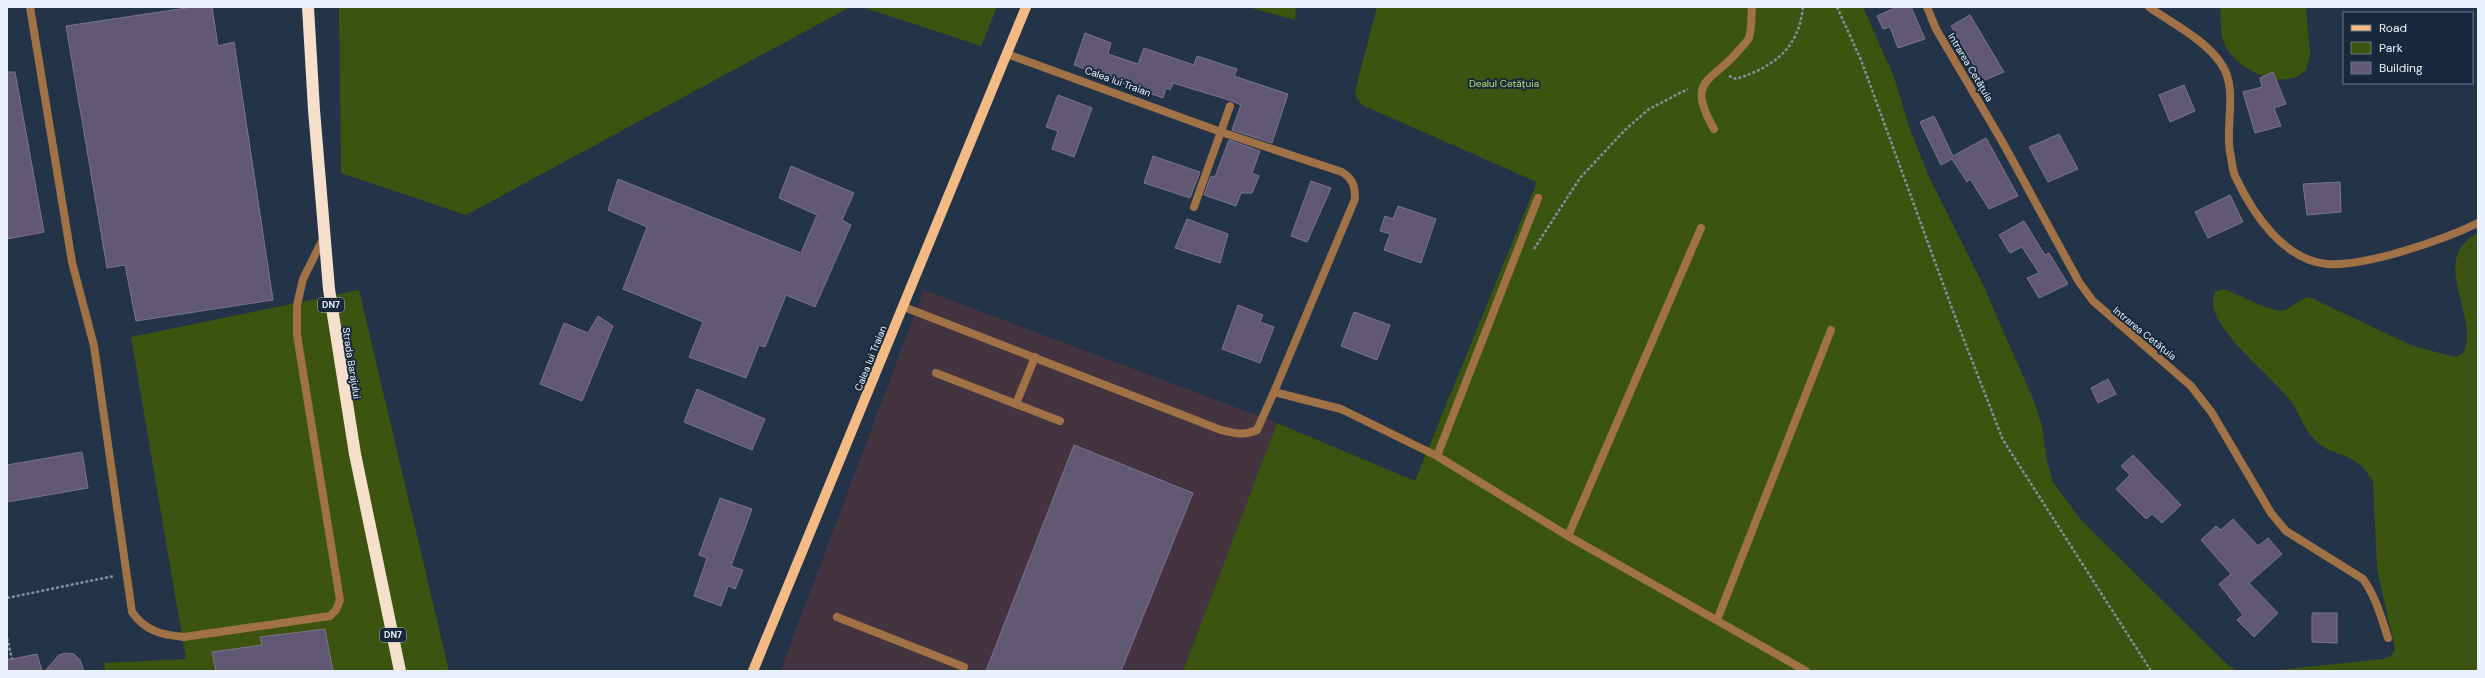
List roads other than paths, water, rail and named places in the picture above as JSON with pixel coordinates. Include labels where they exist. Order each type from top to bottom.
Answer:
[{"type":"highway","name":"Strada Barajului","points":[[308,7],[324,237],[342,378],[355,454],[400,671]]},
{"type":"main road","name":"Calea lui Traian","points":[[753,671],[1026,7]]},
{"type":"street","points":[[30,7],[72,262],[94,346],[132,612],[149,629],[163,635],[184,637],[330,616],[336,610],[340,600],[297,335],[297,305],[303,279],[324,237]]},
{"type":"street","points":[[1714,129],[1705,114],[1700,93],[1705,81],[1733,58],[1749,38],[1752,7]]},
{"type":"street","name":"Intrarea Cetățuia","points":[[1927,7],[1936,29],[2003,143],[2079,282],[2108,316],[2173,368],[2191,386],[2212,413],[2271,513],[2286,531],[2362,579],[2371,590],[2378,606],[2388,638]]},
{"type":"street","points":[[2150,7],[2209,49],[2223,66],[2228,84],[2229,150],[2235,177],[2256,213],[2291,250],[2327,264],[2365,260],[2408,250],[2460,232],[2478,223]]},
{"type":"street","name":"Calea lui Traian","points":[[904,306],[1221,430],[1239,434],[1248,434],[1257,430],[1262,424],[1355,199],[1355,188],[1351,178],[1342,172],[1221,132],[1007,54]]},
{"type":"street","points":[[1194,207],[1230,106]]},
{"type":"street","points":[[1437,456],[1538,198]]},
{"type":"street","points":[[1568,536],[1701,228]]},
{"type":"street","points":[[1717,620],[1831,330]]},
{"type":"street","points":[[1016,404],[1035,357]]},
{"type":"street","points":[[936,373],[1060,421]]},
{"type":"street","points":[[1274,392],[1342,409],[1437,456],[1568,536],[1806,671]]},
{"type":"street","points":[[837,617],[964,667]]},
{"type":"park label","name":"Dealul Cetățuia","points":[[1504,83]]}]
